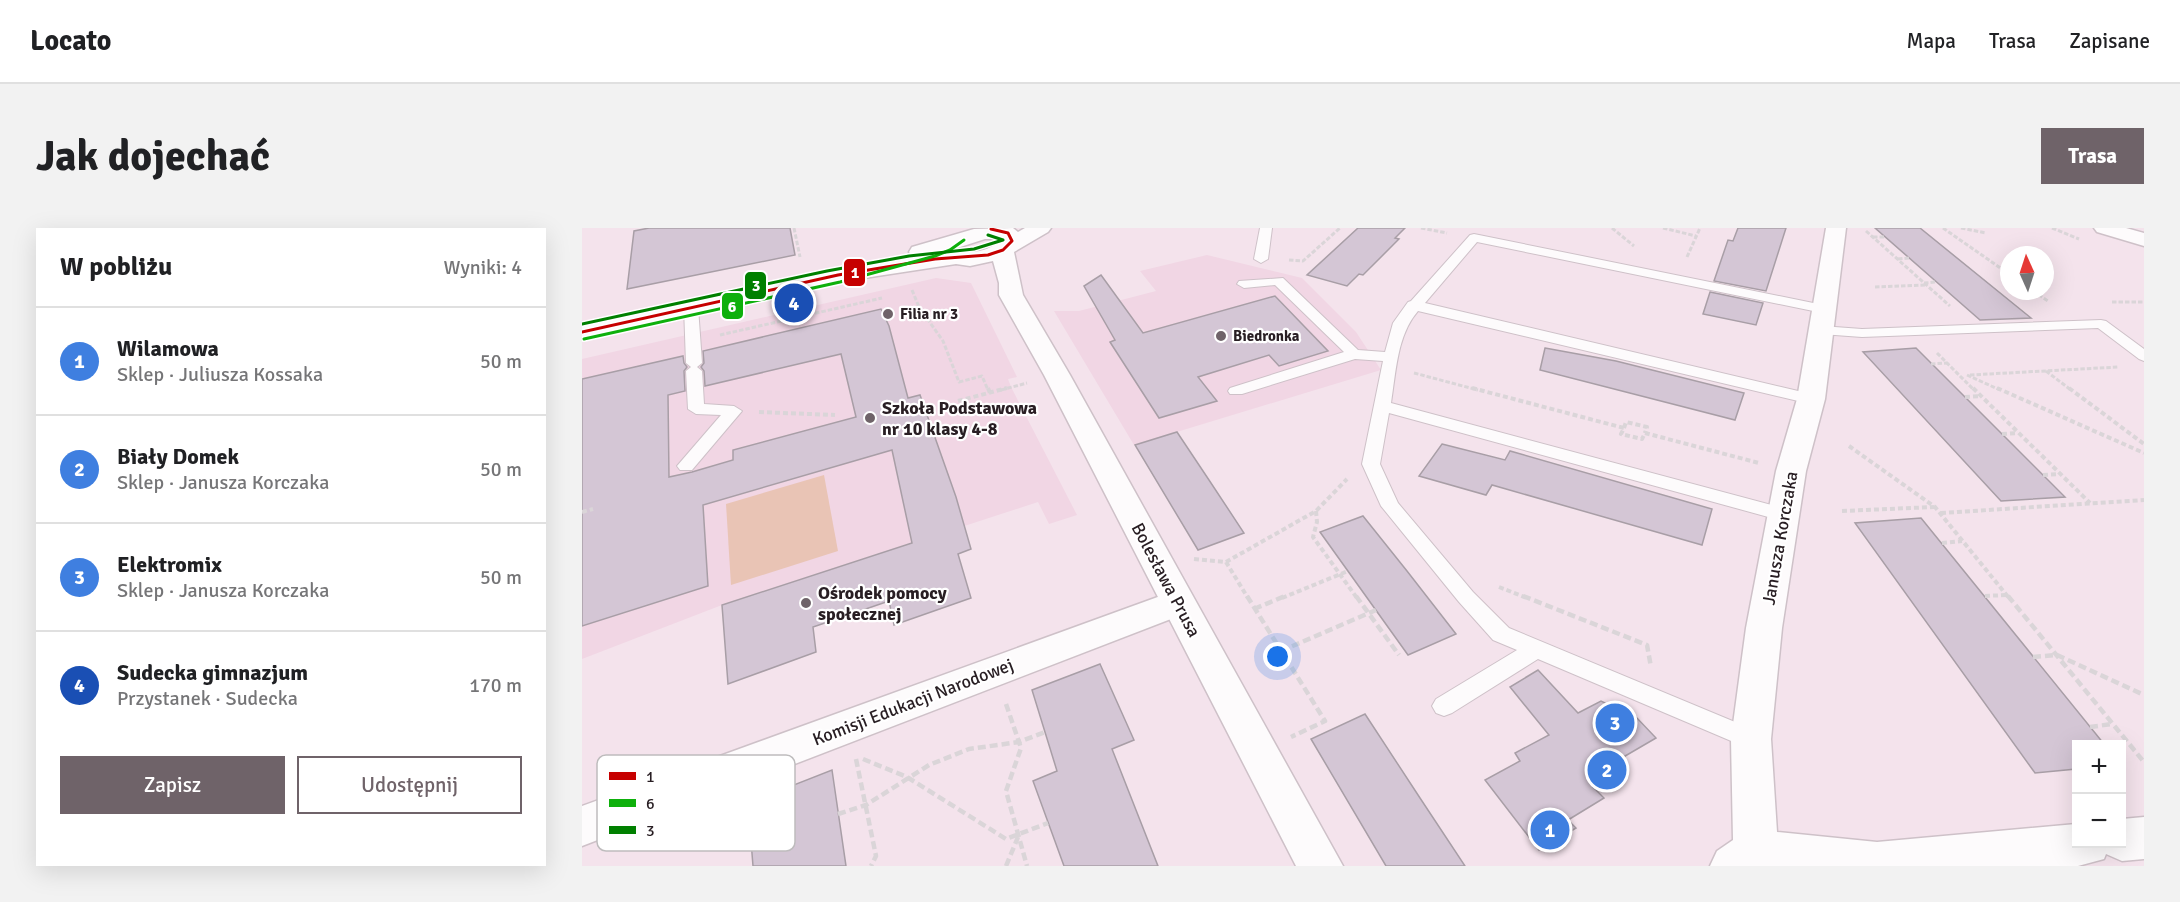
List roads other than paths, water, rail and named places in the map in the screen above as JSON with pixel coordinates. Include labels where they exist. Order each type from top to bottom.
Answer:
[{"type":"street","points":[[582,332],[838,275],[959,244],[988,255],[1001,235],[1041,228]]},
{"type":"street","name":"Janusza Korczaka","points":[[1744,858],[1751,739],[1764,628],[1791,471],[1811,399],[1836,228]]},
{"type":"street","points":[[2105,228],[2144,242]]},
{"type":"street","name":"Bolesława Prusa","points":[[1001,235],[1003,258],[1012,284],[1011,294],[1057,375],[1177,603],[1320,866]]},
{"type":"street","name":"Bolesława Prusa","points":[[959,244],[983,266],[1000,289],[1011,294]]},
{"type":"street","name":"Komisji Edukacji Narodowej","points":[[795,760],[853,742],[995,671],[1177,603]]},
{"type":"street","name":"Komisji Edukacji Narodowej","points":[[582,826],[597,821]]},
{"type":"street","points":[[2126,840],[2144,838]]},
{"type":"street","points":[[1744,858],[1877,864],[2072,845]]},
{"type":"lane","points":[[1261,259],[1266,228]]},
{"type":"lane","points":[[1751,739],[1501,634],[1466,597],[1390,506],[1371,464],[1390,362],[1400,323],[1413,305],[1474,238],[1822,320],[1862,333],[2101,324],[2144,357]]},
{"type":"lane","points":[[1244,284],[1278,281],[1354,354]]},
{"type":"lane","points":[[1413,305],[1811,399]]},
{"type":"lane","points":[[686,466],[734,411],[696,410],[691,308]]},
{"type":"lane","points":[[1236,391],[1354,354],[1390,362]]},
{"type":"lane","points":[[1383,406],[1783,515]]},
{"type":"lane","points":[[1444,706],[1536,649]]},
{"type":"place","name":"Sudecka gimnazjum","points":[[794,303]]},
{"type":"place","name":"Filia nr 3","points":[[888,314]]},
{"type":"place","name":"Biedronka","points":[[1221,336]]},
{"type":"place","name":"Szkoła Podstawowa nr 10 klasy 4-8","points":[[870,418]]},
{"type":"place","name":"Ośrodek pomocy społecznej","points":[[806,603]]},
{"type":"place","name":"Elektromix","points":[[1615,723]]},
{"type":"place","name":"Biały Domek","points":[[1607,770]]},
{"type":"place","name":"Wilamowa","points":[[1550,830]]}]
